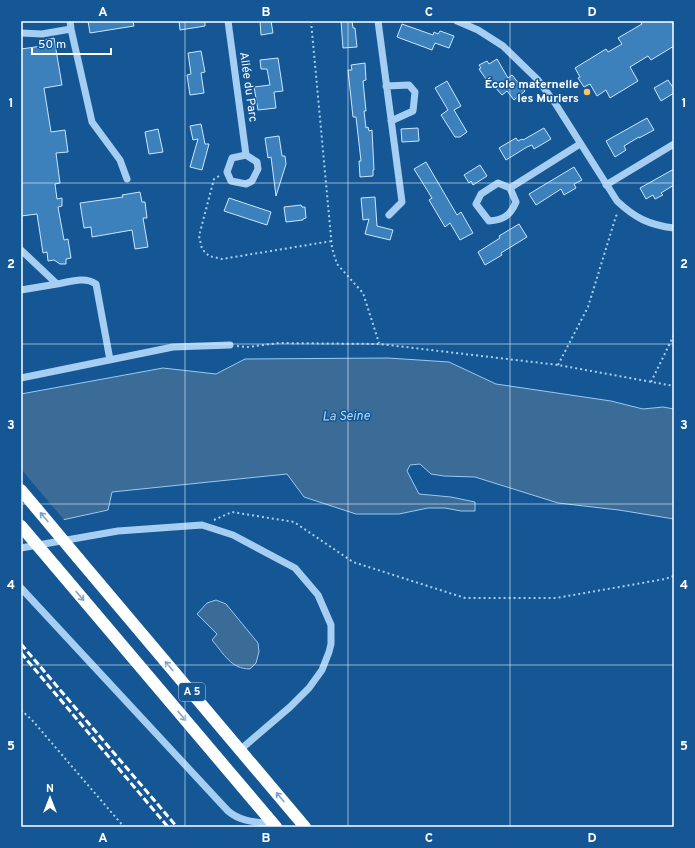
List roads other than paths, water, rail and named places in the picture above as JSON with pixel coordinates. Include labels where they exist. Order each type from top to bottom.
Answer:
[{"type":"highway","name":"A 5","points":[[21,490],[305,827]]},
{"type":"highway","name":"A 5","points":[[21,526],[274,825]]},
{"type":"street","points":[[70,21],[92,122],[120,160],[127,179]]},
{"type":"street","name":"Allée du Parc","points":[[228,21],[246,155]]},
{"type":"street","points":[[378,21],[402,202],[389,215]]},
{"type":"street","points":[[457,21],[478,30],[503,46],[538,80],[555,103],[606,185],[623,207],[630,213],[646,222],[674,228]]},
{"type":"street","points":[[21,33],[42,34],[71,29]]},
{"type":"street","points":[[386,86],[410,85],[415,92],[413,110],[391,120]]},
{"type":"street","points":[[510,188],[580,144]]},
{"type":"street","points":[[606,185],[674,144]]},
{"type":"street","points":[[246,155],[257,162],[258,169],[252,181],[246,184],[231,181],[227,172],[232,158],[246,155]]},
{"type":"street","points":[[498,183],[510,188],[516,202],[512,211],[499,220],[489,221],[476,204],[481,194],[498,183]]},
{"type":"street","points":[[21,250],[56,284]]},
{"type":"street","points":[[21,290],[84,280],[92,281],[96,284],[110,360]]},
{"type":"street","points":[[21,378],[173,347],[230,345]]},
{"type":"street","points":[[21,548],[118,531],[202,525],[233,535],[295,568],[318,595],[331,624],[330,652],[318,677],[309,688],[290,707],[240,750]]},
{"type":"street","points":[[21,588],[234,817],[242,820],[274,825]]},
{"type":"water","name":"La Seine","points":[[388,358],[449,362],[496,384],[611,401],[643,409],[663,407],[674,409],[674,519],[619,510],[558,503],[475,477],[431,474],[420,464],[410,465],[407,471],[419,494],[451,497],[475,502],[475,511],[428,508],[399,514],[356,514],[304,497],[287,474],[112,492],[108,510],[21,529],[21,394],[163,368],[216,374],[245,359]]},
{"type":"water","points":[[216,600],[226,604],[258,643],[259,652],[256,663],[250,669],[233,664],[228,660],[212,640],[217,634],[197,614],[207,603]]},
{"type":"railway","points":[[21,644],[177,827]]},
{"type":"railway","points":[[21,653],[168,827]]},
{"type":"place","name":"École maternelle les Muriers","points":[[587,92]]}]
